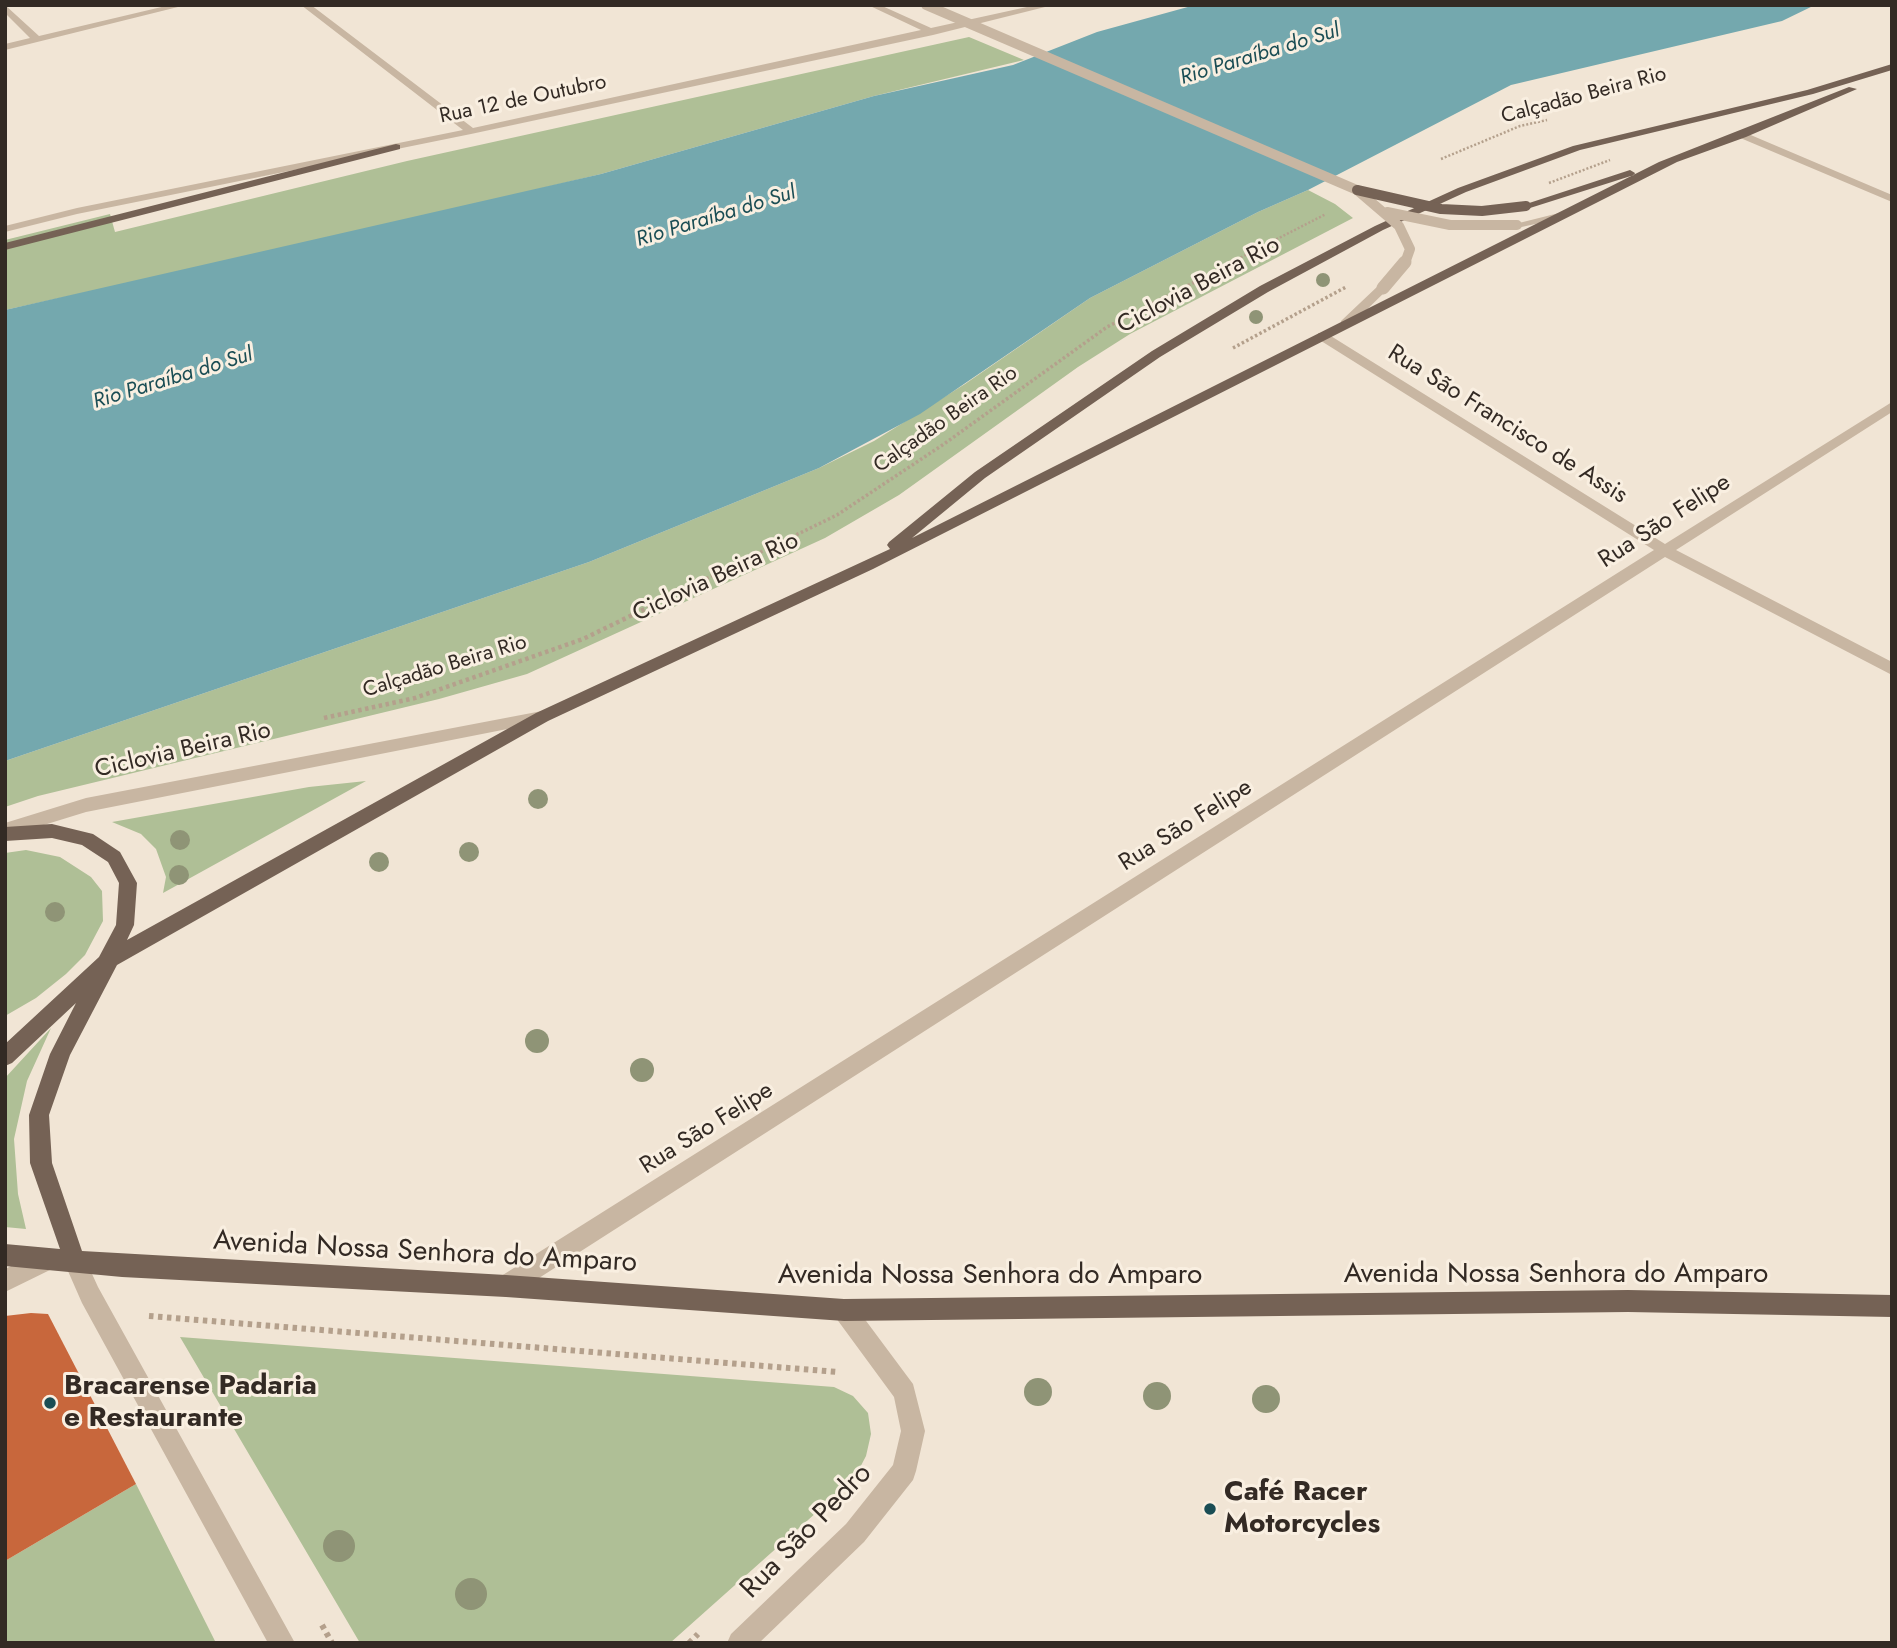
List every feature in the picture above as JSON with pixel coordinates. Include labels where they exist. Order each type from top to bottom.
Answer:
[{"type":"main road","points":[[867,566],[980,475],[1107,385],[1264,289],[1379,228],[1462,190],[1577,148],[1810,92],[1892,67]]},
{"type":"main road","points":[[1357,190],[1441,209],[1482,211],[1526,206],[1673,161],[1892,73]]},
{"type":"main road","points":[[5,247],[396,147]]},
{"type":"main road","points":[[5,1056],[13,1042],[110,959],[542,718],[867,566],[1673,161]]},
{"type":"main road","points":[[5,832],[62,831],[87,839],[114,857],[125,874],[130,895],[125,925],[60,1054],[39,1115],[41,1163],[75,1262]]},
{"type":"main road","name":"Avenida Nossa Senhora do Amparo","points":[[5,1255],[75,1262],[506,1286],[844,1310],[1628,1301],[1892,1306]]},
{"type":"street","points":[[5,47],[182,5]]},
{"type":"street","points":[[304,5],[471,131]]},
{"type":"street","points":[[872,5],[933,32]]},
{"type":"street","points":[[926,5],[1357,190],[1384,211],[1404,233],[1410,249],[1403,268],[1345,324]]},
{"type":"street","name":"Rua 12 de Outubro","points":[[5,229],[77,211],[396,147],[1049,5]]},
{"type":"street","points":[[5,8],[37,40]]},
{"type":"street","points":[[1742,135],[1892,199]]},
{"type":"street","points":[[1384,211],[1450,225],[1517,225],[1563,215]]},
{"type":"street","name":"Rua São Francisco de Assis","points":[[1322,336],[1666,551],[1892,669]]},
{"type":"street","name":"Rua São Felipe","points":[[506,1286],[1892,406]]},
{"type":"street","points":[[5,832],[86,804],[542,718]]},
{"type":"street","points":[[5,1281],[46,1260]]},
{"type":"street","points":[[75,1262],[90,1295],[282,1643]]},
{"type":"street","name":"Rua São Pedro","points":[[740,1643],[855,1533],[904,1471],[913,1431],[905,1392],[844,1310]]},
{"type":"path","name":"Calçadão Beira Rio","points":[[1437,161],[1520,126],[1551,119]]},
{"type":"path","name":"Calçadão Beira Rio","points":[[315,721],[415,698],[583,639],[777,545],[837,514],[880,486],[1107,327],[1328,213]]},
{"type":"path","points":[[1233,348],[1350,285]]},
{"type":"path","points":[[142,1316],[819,1368],[833,1370],[849,1377]]},
{"type":"path","points":[[688,1643],[709,1624]]},
{"type":"green space","points":[[969,37],[1024,60],[874,96],[601,174],[330,239],[5,310],[5,240],[110,214],[115,232],[407,161]]},
{"type":"green space","points":[[1308,190],[1335,204],[1353,218],[1130,334],[1078,367],[899,495],[825,538],[527,674],[439,699],[38,796],[5,807],[5,761],[589,562],[819,468],[874,441],[965,384],[1090,298],[1258,212]]},
{"type":"green space","points":[[366,781],[163,893],[166,877],[156,849],[141,834],[112,822],[309,787]]},
{"type":"green space","points":[[26,850],[60,857],[91,877],[102,891],[103,921],[85,955],[66,974],[36,998],[5,1016],[5,853]]},
{"type":"green space","points":[[51,1028],[27,1081],[14,1139],[18,1194],[26,1229],[5,1227],[5,1078]]},
{"type":"green space","points":[[180,1337],[834,1387],[853,1396],[868,1413],[871,1434],[866,1456],[854,1479],[670,1643],[360,1643]]},
{"type":"green space","points":[[136,1484],[216,1643],[5,1643],[5,1561]]},
{"type":"water","name":"Rio Paraíba do Sul","points":[[1195,5],[1815,5],[1782,21],[1511,85],[1090,298],[920,414],[819,468],[589,562],[5,761],[5,310],[601,174],[874,96],[1013,65],[1097,32]]},
{"type":"building","name":"Bracarense Padaria e Restaurante","points":[[48,1314],[136,1484],[5,1561],[5,1316]]},
{"type":"place","name":"Bracarense Padaria e Restaurante","points":[[50,1403]]},
{"type":"place","name":"Café Racer Motorcycles","points":[[1210,1509]]}]
